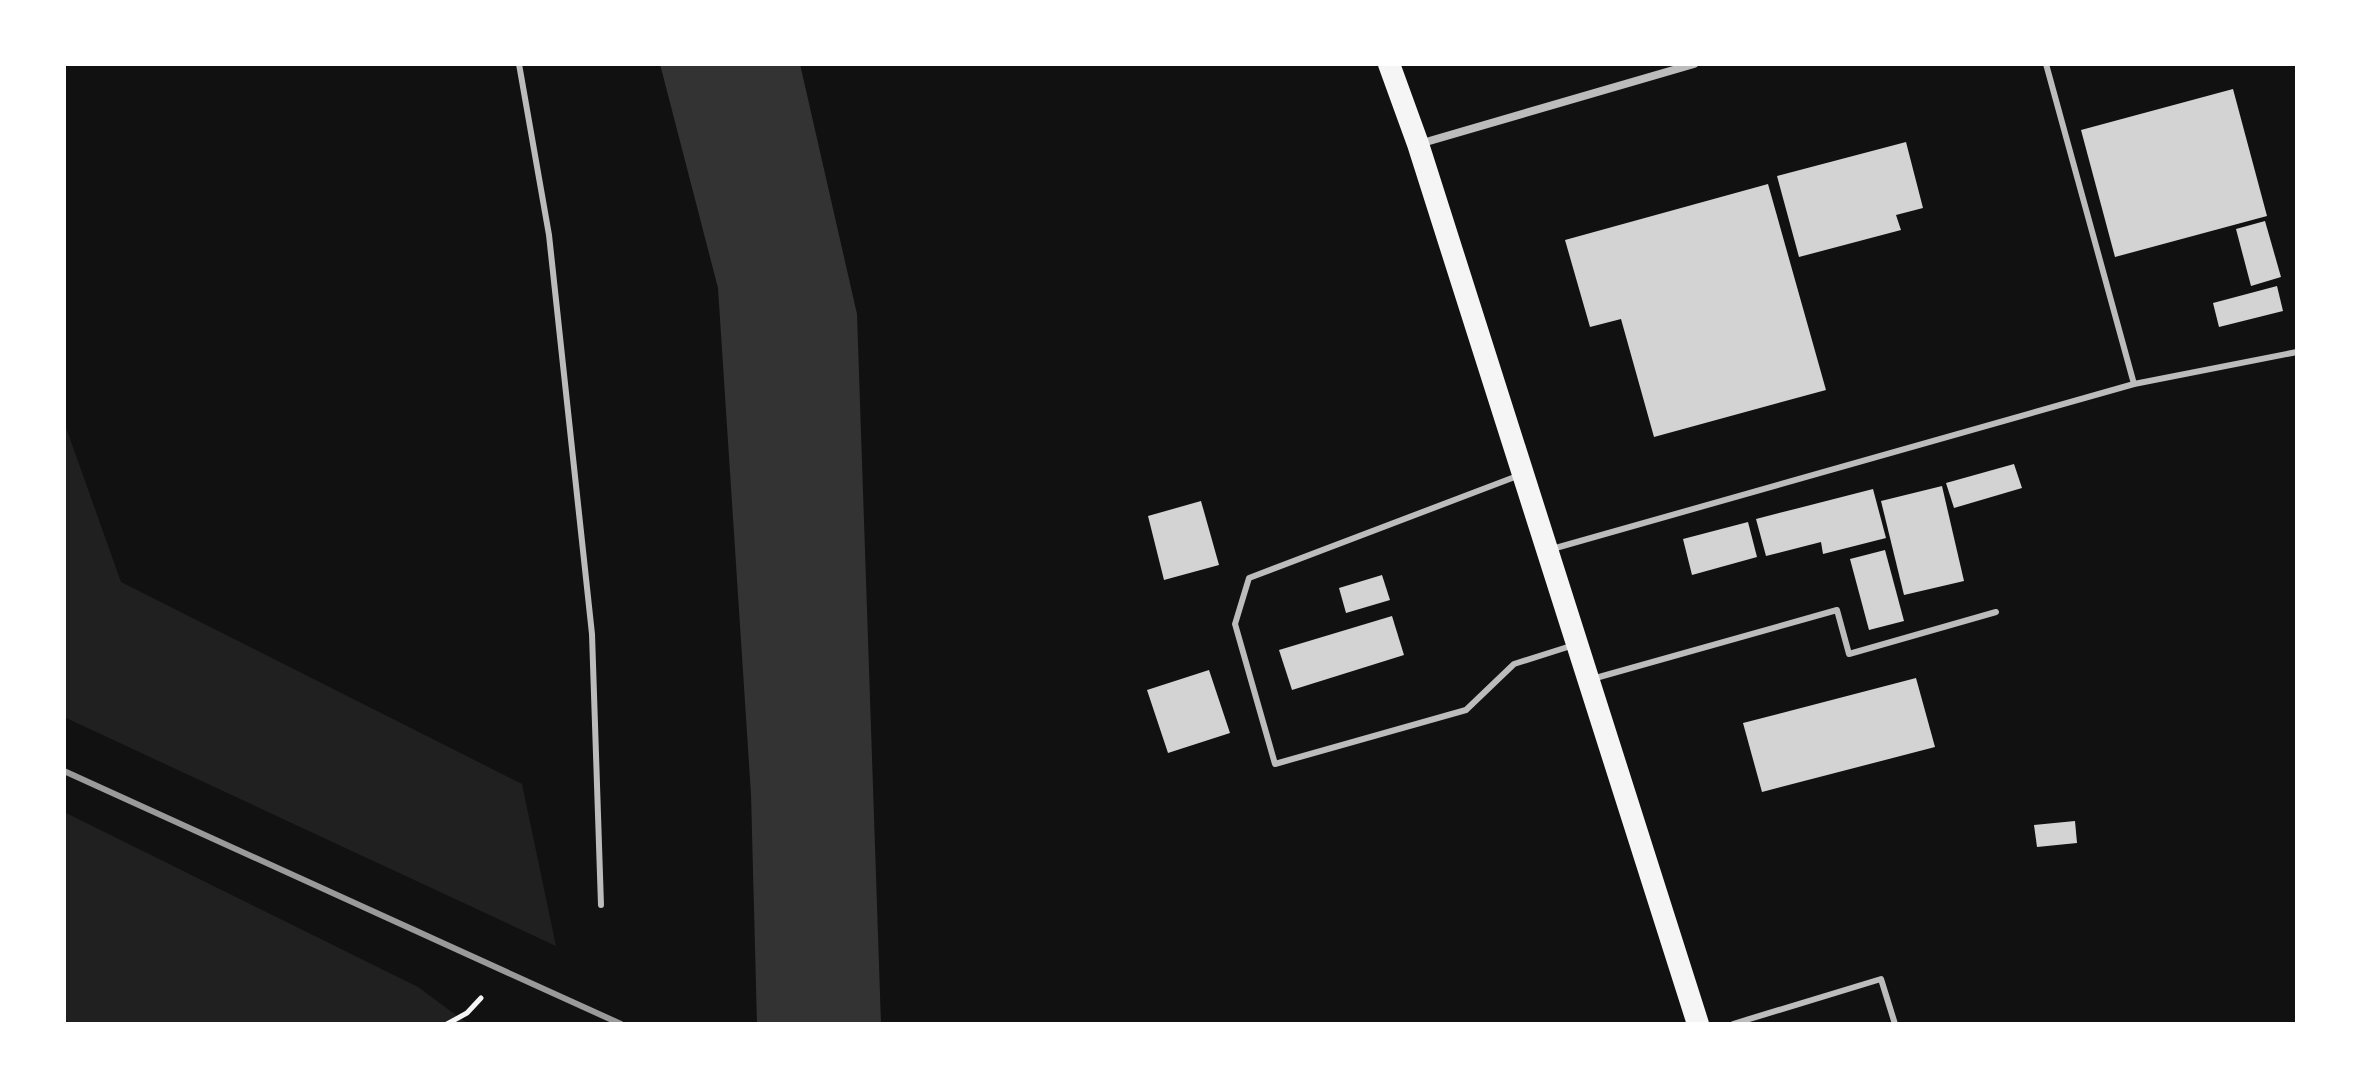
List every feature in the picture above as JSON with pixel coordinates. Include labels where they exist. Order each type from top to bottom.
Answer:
[{"type":"highway","points":[[1389,64],[1418,144],[1698,1024]]},
{"type":"street","points":[[1418,144],[1694,64]]},
{"type":"lane","points":[[519,64],[549,235],[592,634],[601,905]]},
{"type":"lane","points":[[2046,64],[2134,384]]},
{"type":"lane","points":[[1548,550],[2134,384],[2297,352]]},
{"type":"lane","points":[[1524,474],[1249,578],[1235,624],[1275,764],[1466,710],[1514,664],[1577,644]]},
{"type":"lane","points":[[1588,680],[1837,610],[1849,654],[1996,612]]},
{"type":"lane","points":[[1733,1024],[1881,979],[1895,1024]]},
{"type":"path","points":[[447,1024],[467,1013],[481,998]]},
{"type":"shaded area","points":[[660,64],[800,64],[857,314],[881,1024],[757,1024],[751,794],[718,288]]},
{"type":"shaded area","points":[[64,422],[121,582],[522,784],[556,946],[64,717]]},
{"type":"shaded area","points":[[64,812],[418,987],[468,1024],[64,1024]]},
{"type":"building","points":[[2233,89],[2267,216],[2115,257],[2081,130]]},
{"type":"building","points":[[1906,142],[1923,208],[1896,215],[1901,230],[1799,257],[1777,176]]},
{"type":"building","points":[[1768,184],[1826,390],[1654,437],[1621,319],[1590,327],[1565,240]]},
{"type":"building","points":[[2265,221],[2281,277],[2251,286],[2236,229]]},
{"type":"building","points":[[2277,286],[2283,311],[2219,327],[2213,303]]},
{"type":"building","points":[[2014,464],[2022,488],[1954,508],[1946,483]]},
{"type":"building","points":[[1942,486],[1964,581],[1904,595],[1881,501]]},
{"type":"building","points":[[1873,489],[1886,538],[1823,554],[1821,542],[1766,556],[1756,519]]},
{"type":"building","points":[[1201,501],[1219,565],[1164,580],[1148,516]]},
{"type":"building","points":[[1748,522],[1757,557],[1692,575],[1683,539]]},
{"type":"building","points":[[1885,550],[1904,621],[1869,630],[1850,559]]},
{"type":"building","points":[[1382,575],[1390,600],[1346,613],[1339,588]]},
{"type":"building","points":[[1392,616],[1404,655],[1292,690],[1279,650]]},
{"type":"building","points":[[1209,670],[1230,733],[1168,753],[1147,690]]},
{"type":"building","points":[[1916,678],[1935,747],[1762,792],[1743,723]]},
{"type":"building","points":[[2075,821],[2077,843],[2037,847],[2034,825]]},
{"type":"railway","points":[[64,771],[621,1024]]}]
